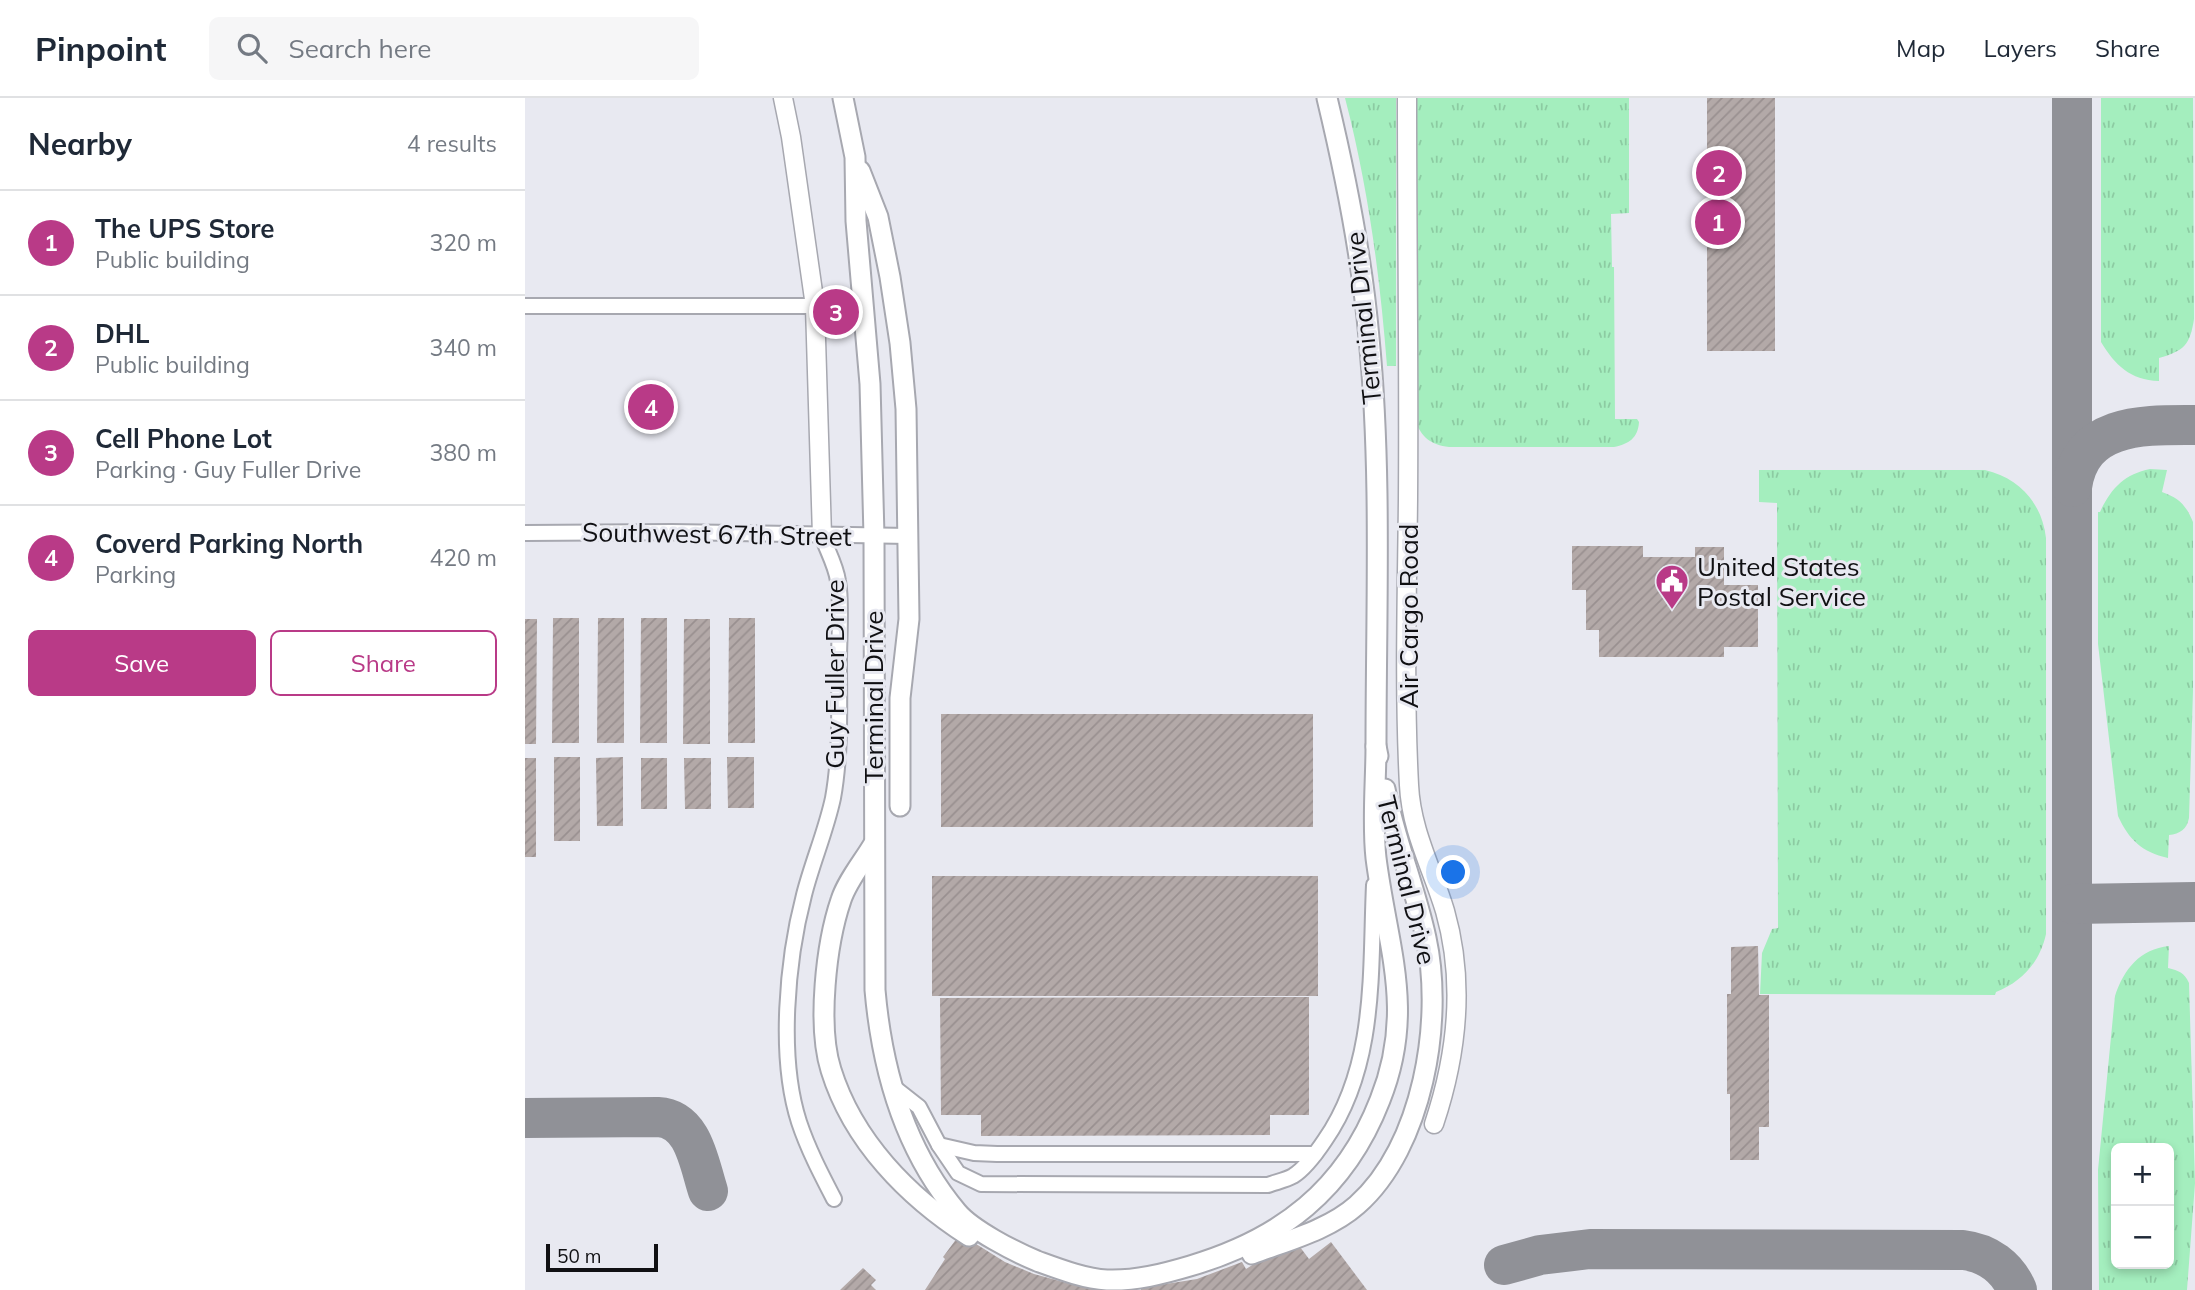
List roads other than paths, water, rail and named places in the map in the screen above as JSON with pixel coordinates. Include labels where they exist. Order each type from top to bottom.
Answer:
[{"type":"main road","name":"Terminal Drive","points":[[843,98],[855,157],[856,221],[870,384],[874,536],[874,844],[841,898],[834,930],[825,996],[825,1036],[830,1068],[845,1105],[870,1146],[910,1191],[949,1223],[1020,1263],[1067,1278],[1122,1284],[1174,1280],[1233,1261],[1341,1217],[1370,1192],[1397,1150],[1412,1117],[1427,1065],[1433,1006],[1426,937],[1389,813],[1376,746],[1375,449],[1369,339],[1350,204],[1327,98]]},
{"type":"main road","points":[[855,157],[878,217],[891,277],[899,332],[908,443],[909,619],[900,698],[900,806]]},
{"type":"main road","points":[[873,740],[900,739]]},
{"type":"main road","points":[[874,844],[875,990],[878,1030],[890,1084],[916,1148],[958,1214],[1011,1251],[1059,1269],[1106,1280],[1157,1276],[1221,1257],[1277,1229],[1311,1205],[1350,1158],[1381,1099],[1395,1042],[1398,985],[1376,855],[1376,746]]},
{"type":"street","name":"Guy Fuller Drive","points":[[783,98],[815,306],[822,536],[838,580],[839,709],[836,774],[826,826],[804,894],[794,937],[787,1034],[791,1086],[798,1120],[816,1165],[834,1199]]},
{"type":"street","name":"Air Cargo Road","points":[[1407,98],[1406,635],[1409,789],[1412,818],[1452,937],[1457,1004],[1445,1091],[1434,1124]]},
{"type":"street","points":[[525,306],[815,306]]},
{"type":"street","name":"Southwest 67th Street","points":[[525,533],[672,532],[909,536]]},
{"type":"street","points":[[890,1084],[919,1107],[939,1145],[958,1173],[981,1184],[1268,1185],[1293,1175],[1315,1154],[1346,1103],[1365,1043],[1376,855]]},
{"type":"street","points":[[939,1145],[974,1153],[997,1154],[1315,1154]]},
{"type":"place","name":"DHL","points":[[1719,173]]},
{"type":"place","name":"The UPS Store","points":[[1718,222]]},
{"type":"place","name":"Cell Phone Lot","points":[[836,312]]},
{"type":"place","name":"Coverd Parking North","points":[[651,407]]},
{"type":"place","name":"United States Postal Service","points":[[1672,611]]}]
